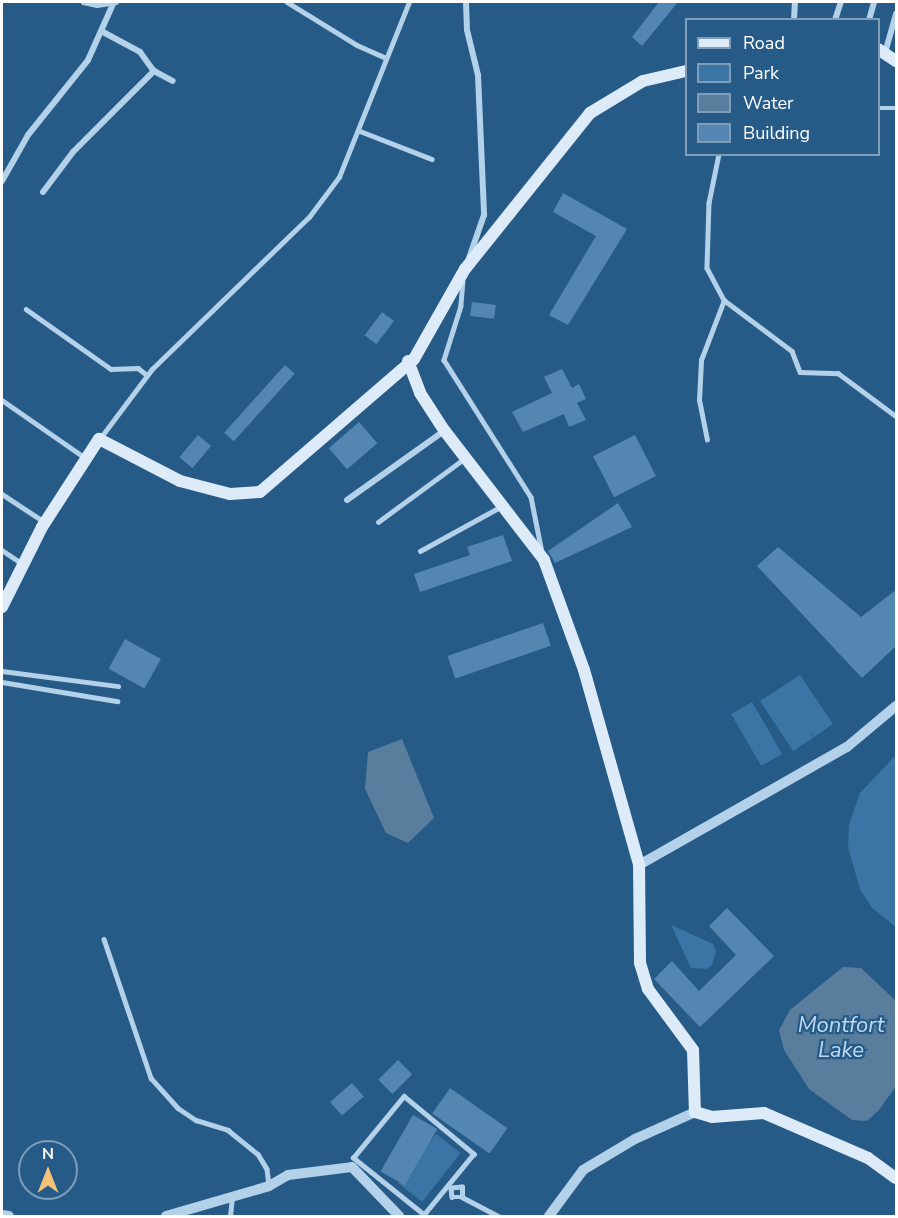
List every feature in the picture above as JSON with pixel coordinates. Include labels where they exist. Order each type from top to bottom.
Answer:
[{"type":"main road","points":[[882,51],[897,61]]},
{"type":"main road","points":[[2,607],[46,522],[89,460],[99,439],[180,481],[230,494],[260,492],[408,361],[414,359],[465,269],[590,113],[643,81],[685,71]]},
{"type":"main road","points":[[408,361],[420,393],[444,430],[504,505],[544,560],[584,670],[639,865],[640,963],[648,989],[693,1050],[695,1112],[712,1118],[764,1113],[868,1158],[897,1178]]},
{"type":"street","points":[[465,269],[484,215],[478,75],[467,30],[466,2]]},
{"type":"street","points":[[794,18],[795,2]]},
{"type":"street","points":[[836,18],[841,2]]},
{"type":"street","points":[[869,18],[874,2]]},
{"type":"street","points":[[2,181],[23,143],[88,60],[115,3]]},
{"type":"street","points":[[882,51],[897,14]]},
{"type":"street","points":[[103,32],[140,52],[154,71],[173,81]]},
{"type":"street","points":[[43,192],[73,152],[154,71]]},
{"type":"street","points":[[347,500],[444,430]]},
{"type":"street","points":[[639,865],[847,747],[897,706]]},
{"type":"street","points":[[549,1216],[583,1170],[635,1139],[695,1112]]},
{"type":"street","points":[[166,1216],[269,1186],[288,1175],[352,1167],[399,1216]]},
{"type":"street","points":[[2,1215],[9,1216]]},
{"type":"lane","points":[[83,2],[115,3]]},
{"type":"lane","points":[[287,2],[357,45],[384,57]]},
{"type":"lane","points":[[99,439],[147,375],[309,217],[339,177],[360,131],[384,57],[409,2]]},
{"type":"lane","points":[[880,108],[897,108]]},
{"type":"lane","points":[[360,131],[432,159]]},
{"type":"lane","points":[[719,156],[708,213],[706,268],[724,300],[792,351],[800,372],[838,373],[897,416]]},
{"type":"lane","points":[[465,269],[461,306],[444,360],[531,497],[544,560]]},
{"type":"lane","points":[[707,440],[699,400],[701,360],[724,300]]},
{"type":"lane","points":[[26,309],[111,369],[138,368],[147,375]]},
{"type":"lane","points":[[2,400],[89,460]]},
{"type":"lane","points":[[378,522],[465,458]]},
{"type":"lane","points":[[2,494],[46,522]]},
{"type":"lane","points":[[420,551],[504,505]]},
{"type":"lane","points":[[2,550],[24,564]]},
{"type":"lane","points":[[2,670],[118,686]]},
{"type":"lane","points":[[2,682],[117,701]]},
{"type":"lane","points":[[104,939],[151,1078],[178,1108],[196,1120],[228,1130],[258,1154],[267,1169],[269,1186]]},
{"type":"lane","points":[[404,1096],[474,1154],[457,1174],[424,1215],[353,1158],[404,1096]]},
{"type":"lane","points":[[457,1174],[462,1197]]},
{"type":"lane","points":[[451,1196],[452,1188],[459,1186]]},
{"type":"lane","points":[[440,1195],[462,1197],[498,1216]]},
{"type":"lane","points":[[230,1216],[231,1197]]},
{"type":"green space","points":[[800,675],[833,724],[814,737],[811,733],[813,738],[793,751],[760,701]]},
{"type":"green space","points":[[752,702],[782,754],[761,766],[731,714]]},
{"type":"green space","points":[[896,755],[896,927],[872,908],[860,889],[848,847],[849,825],[860,793]]},
{"type":"green space","points":[[671,925],[713,944],[716,951],[712,965],[706,969],[691,968]]},
{"type":"green space","points":[[436,1134],[460,1153],[422,1202],[398,1183]]},
{"type":"water","points":[[402,739],[434,818],[408,843],[386,833],[365,789],[368,752]]},
{"type":"water","name":"Montfort Lake","points":[[843,967],[861,968],[896,1001],[896,1086],[879,1110],[867,1121],[852,1120],[809,1089],[784,1050],[779,1030],[790,1010]]},
{"type":"building","points":[[659,2],[678,2],[642,46],[632,37]]},
{"type":"building","points":[[563,193],[627,229],[568,325],[549,315],[596,236],[553,212]]},
{"type":"building","points":[[472,302],[496,305],[494,319],[470,316]]},
{"type":"building","points":[[382,312],[394,321],[377,344],[365,335]]},
{"type":"building","points":[[285,365],[295,374],[234,441],[224,433]]},
{"type":"building","points":[[562,369],[572,388],[579,384],[586,399],[577,403],[586,420],[569,427],[564,414],[523,432],[512,412],[552,393],[544,377]]},
{"type":"building","points":[[359,422],[377,443],[347,469],[329,448]]},
{"type":"building","points":[[198,435],[211,446],[192,468],[179,457]]},
{"type":"building","points":[[635,435],[656,476],[614,497],[593,456]]},
{"type":"building","points":[[618,503],[632,527],[555,563],[548,551]]},
{"type":"building","points":[[503,535],[512,561],[420,592],[414,574],[470,555],[467,547]]},
{"type":"building","points":[[778,547],[861,617],[897,589],[897,645],[862,678],[757,566]]},
{"type":"building","points":[[543,623],[551,646],[455,679],[448,656]]},
{"type":"building","points":[[125,639],[161,659],[144,689],[109,669]]},
{"type":"building","points":[[727,908],[774,956],[700,1027],[654,979],[672,961],[699,991],[736,955],[709,926]]},
{"type":"building","points":[[398,1060],[412,1074],[392,1094],[378,1080]]},
{"type":"building","points":[[352,1083],[364,1097],[342,1116],[330,1102]]},
{"type":"building","points":[[450,1088],[507,1128],[490,1154],[432,1113]]},
{"type":"building","points":[[413,1115],[437,1129],[405,1185],[380,1171]]}]
